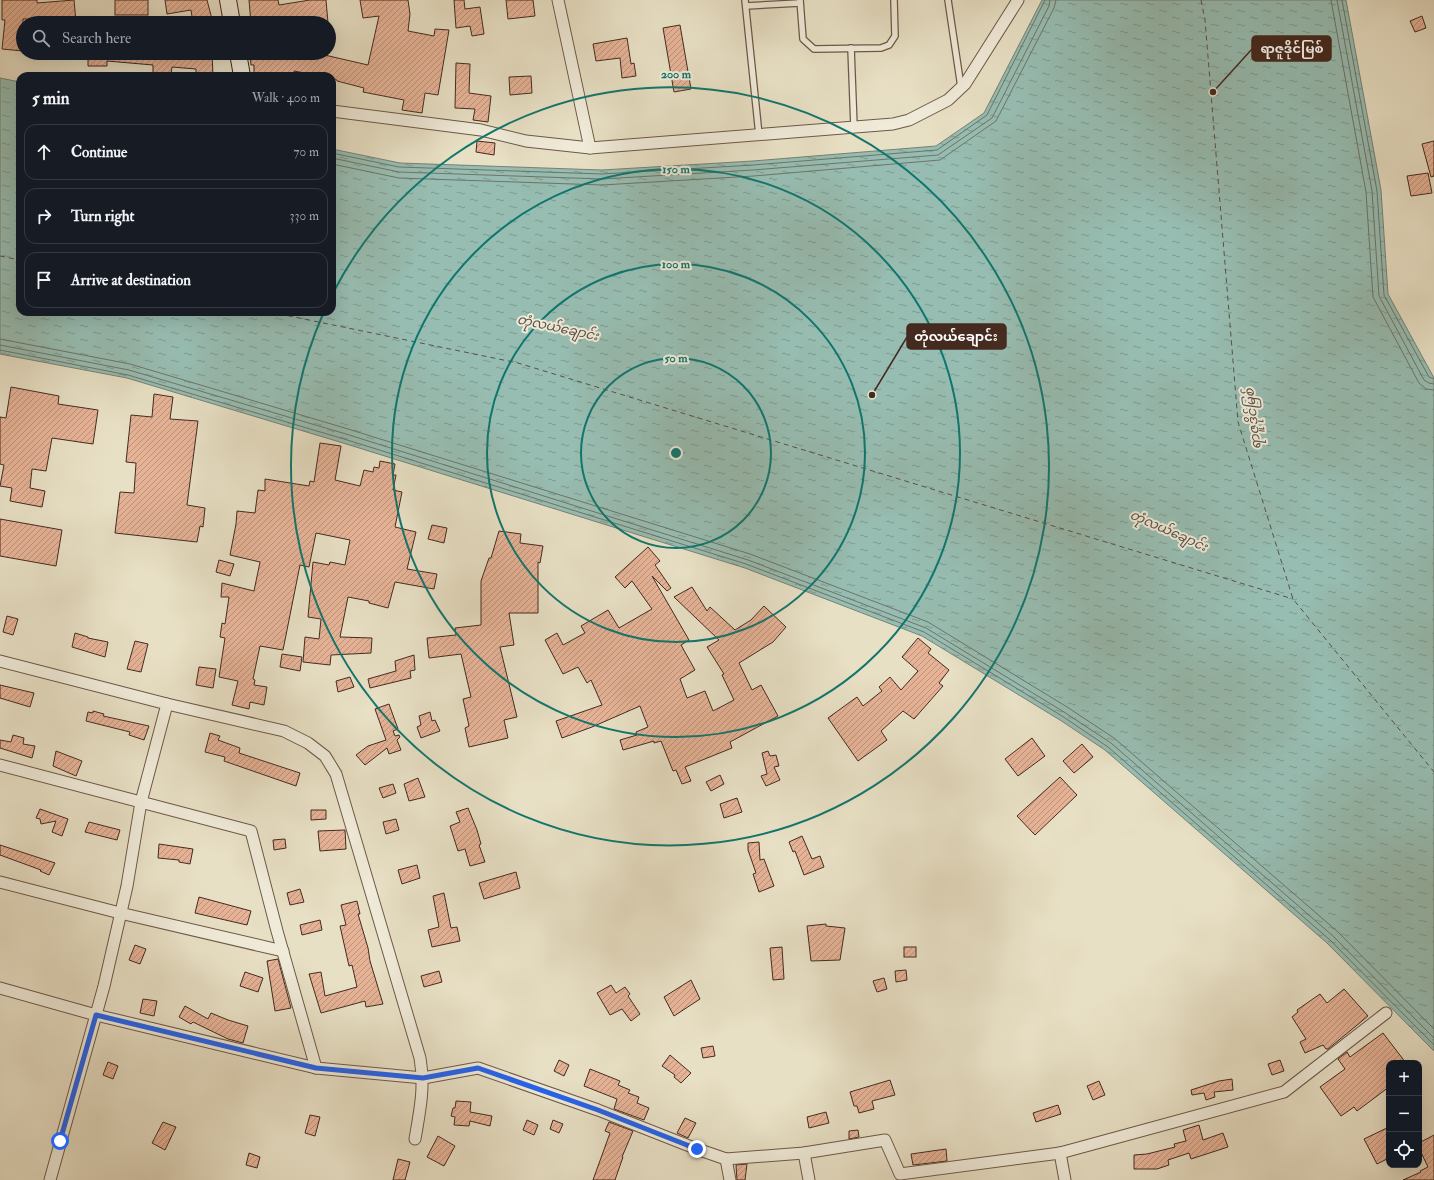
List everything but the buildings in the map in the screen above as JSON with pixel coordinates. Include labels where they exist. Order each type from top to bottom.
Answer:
[{"type":"street","points":[[228,0],[231,16]]},
{"type":"street","points":[[558,0],[590,148]]},
{"type":"street","points":[[336,112],[480,130],[526,141],[590,148],[893,124],[909,120],[948,100],[961,88],[974,71],[1018,0]]},
{"type":"street","points":[[239,60],[241,72]]},
{"type":"street","points":[[0,661],[166,704],[284,731],[308,743],[325,756],[336,774],[420,1058],[423,1078],[423,1094],[414,1139]]},
{"type":"street","points":[[50,1180],[96,1015],[127,886],[141,802],[166,704]]},
{"type":"street","points":[[0,765],[251,831],[316,1068]]},
{"type":"street","points":[[0,882],[120,913],[283,950]]},
{"type":"street","points":[[0,988],[96,1015],[316,1068],[423,1078],[478,1068],[598,1110],[726,1159],[804,1153],[885,1140],[900,1174],[1060,1153],[1284,1092],[1386,1013]]},
{"type":"street","points":[[804,1153],[809,1180]]},
{"type":"street","points":[[1060,1153],[1065,1180]]},
{"type":"street","points":[[726,1159],[730,1180]]},
{"type":"lane","points":[[759,135],[745,3],[800,1],[803,39],[814,49],[880,48],[889,45],[893,41],[896,25],[894,0]]},
{"type":"lane","points":[[948,0],[961,88]]},
{"type":"lane","points":[[851,48],[854,127]]},
{"type":"water","points":[[1042,0],[1346,0],[1381,190],[1388,294],[1434,378],[1434,1051],[1327,943],[1105,750],[1060,720],[922,636],[745,568],[343,443],[127,378],[0,354],[0,78],[16,81],[16,316],[336,316],[336,150],[400,163],[602,170],[753,161],[936,146],[984,113]]},
{"type":"ferry route","points":[[1201,0],[1205,20],[1238,422],[1293,599],[1434,772]]},
{"type":"ferry route","points":[[0,256],[16,259]]},
{"type":"ferry route","points":[[289,316],[518,363],[1293,599]]},
{"type":"place","name":"ရာဇူဒိုင်မြစ်","points":[[1213,92]]},
{"type":"place","name":"တုံလယ်ချောင်း","points":[[872,395]]},
{"type":"route","points":[[60,1141],[96,1015],[316,1068],[423,1078],[478,1068],[598,1110],[697,1149]]}]
